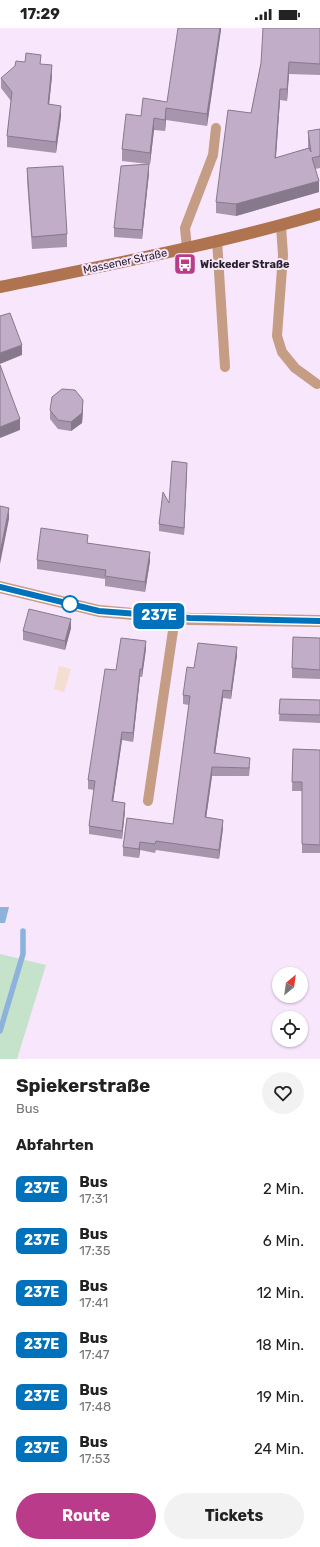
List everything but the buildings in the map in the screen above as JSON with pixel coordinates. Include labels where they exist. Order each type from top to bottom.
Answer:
[{"type":"main road","name":"Massener Straße","points":[[0,287],[187,248],[281,226],[320,214]]},
{"type":"street","points":[[0,587],[99,611],[174,617],[320,622]]},
{"type":"lane","points":[[187,248],[185,228],[213,154],[216,128]]},
{"type":"lane","points":[[281,226],[283,255],[276,336],[282,352],[295,368],[317,384]]},
{"type":"lane","points":[[217,240],[225,368]]},
{"type":"lane","points":[[148,801],[174,617]]},
{"type":"shaded area","points":[[59,666],[71,669],[64,692],[54,689]]},
{"type":"green space","points":[[0,954],[46,965],[17,1059],[0,1059]]},
{"type":"water","points":[[0,907],[9,907],[5,923],[0,923]]},
{"type":"waterway","points":[[0,1031],[23,954],[23,931]]},
{"type":"bus line","name":"237E","points":[[0,587],[99,611],[190,618],[320,621]]},
{"type":"place","name":"Wickeder Straße","points":[[185,264]]}]
